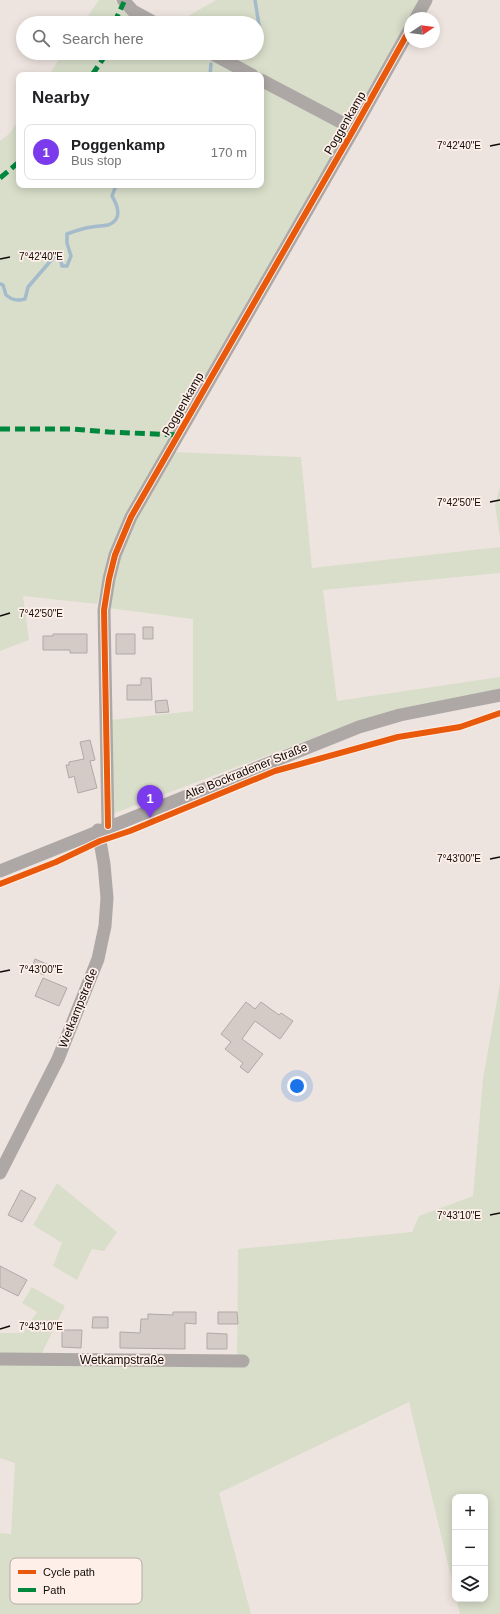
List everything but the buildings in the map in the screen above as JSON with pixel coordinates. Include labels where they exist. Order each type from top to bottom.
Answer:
[{"type":"street","points":[[123,0],[133,11],[142,16]]},
{"type":"street","points":[[419,12],[426,0]]},
{"type":"street","name":"Poggenkamp","points":[[103,828],[104,610],[109,579],[116,555],[131,516],[354,130],[404,40]]},
{"type":"street","points":[[224,60],[246,72]]},
{"type":"street","points":[[264,82],[354,130]]},
{"type":"street","name":"Alte Bockradener Straße","points":[[0,871],[103,828],[359,727],[400,714],[500,695]]},
{"type":"street","name":"Wetkampstraße","points":[[0,1173],[58,1059],[98,959],[105,926],[107,898],[103,828]]},
{"type":"street","name":"Wetkampstraße","points":[[0,1359],[243,1361]]},
{"type":"green space","points":[[99,0],[114,0],[126,13],[132,16],[88,16]]},
{"type":"green space","points":[[216,0],[422,0],[414,12],[404,12],[404,32],[356,118],[345,120],[264,77],[264,72],[254,72],[231,60],[264,60],[264,16],[188,16]]},
{"type":"green space","points":[[59,60],[215,60],[238,72],[51,72]]},
{"type":"green space","points":[[264,86],[341,127],[346,137],[112,551],[97,604],[23,596],[29,640],[0,651],[0,141],[10,133],[16,124],[16,188],[264,188]]},
{"type":"green space","points":[[172,452],[301,457],[312,568],[500,547],[500,573],[323,590],[337,701],[500,677],[500,690],[356,722],[112,814],[111,720],[193,711],[193,619],[108,608],[112,579],[134,518]]},
{"type":"green space","points":[[500,487],[500,538],[495,505]]},
{"type":"green space","points":[[500,983],[500,1614],[460,1614],[457,1602],[488,1602],[488,1494],[452,1494],[452,1581],[409,1402],[219,1493],[251,1614],[0,1614],[0,1533],[11,1534],[15,1463],[0,1458],[0,1363],[237,1364],[238,1249],[412,1232],[419,1216],[473,1196],[483,1079]]},
{"type":"green space","points":[[57,1183],[117,1232],[104,1251],[92,1249],[77,1280],[53,1266],[62,1243],[33,1225]]},
{"type":"green space","points":[[32,1287],[65,1306],[40,1357],[0,1356],[0,1333],[23,1333],[37,1312],[22,1303]]},
{"type":"waterway","points":[[255,0],[258,16]]},
{"type":"waterway","points":[[210,72],[211,64]]},
{"type":"waterway","points":[[0,284],[3,285],[6,295],[10,298],[15,300],[25,299],[28,287],[54,257],[60,257],[62,266],[67,266],[71,256],[67,243],[67,234],[82,229],[108,225],[116,220],[118,212],[112,196],[115,188]]},
{"type":"marked path","points":[[117,16],[124,2]]},
{"type":"marked path","points":[[94,72],[102,60]]},
{"type":"marked path","points":[[0,178],[16,165]]},
{"type":"marked path","points":[[0,429],[72,429],[178,435]]},
{"type":"cycle path","points":[[108,826],[104,610],[115,555],[131,517],[404,40]]},
{"type":"cycle path","points":[[0,884],[56,862],[100,841],[130,831],[275,771],[398,737],[460,727],[500,713]]},
{"type":"place","name":"Poggenkamp","points":[[150,818]]}]
